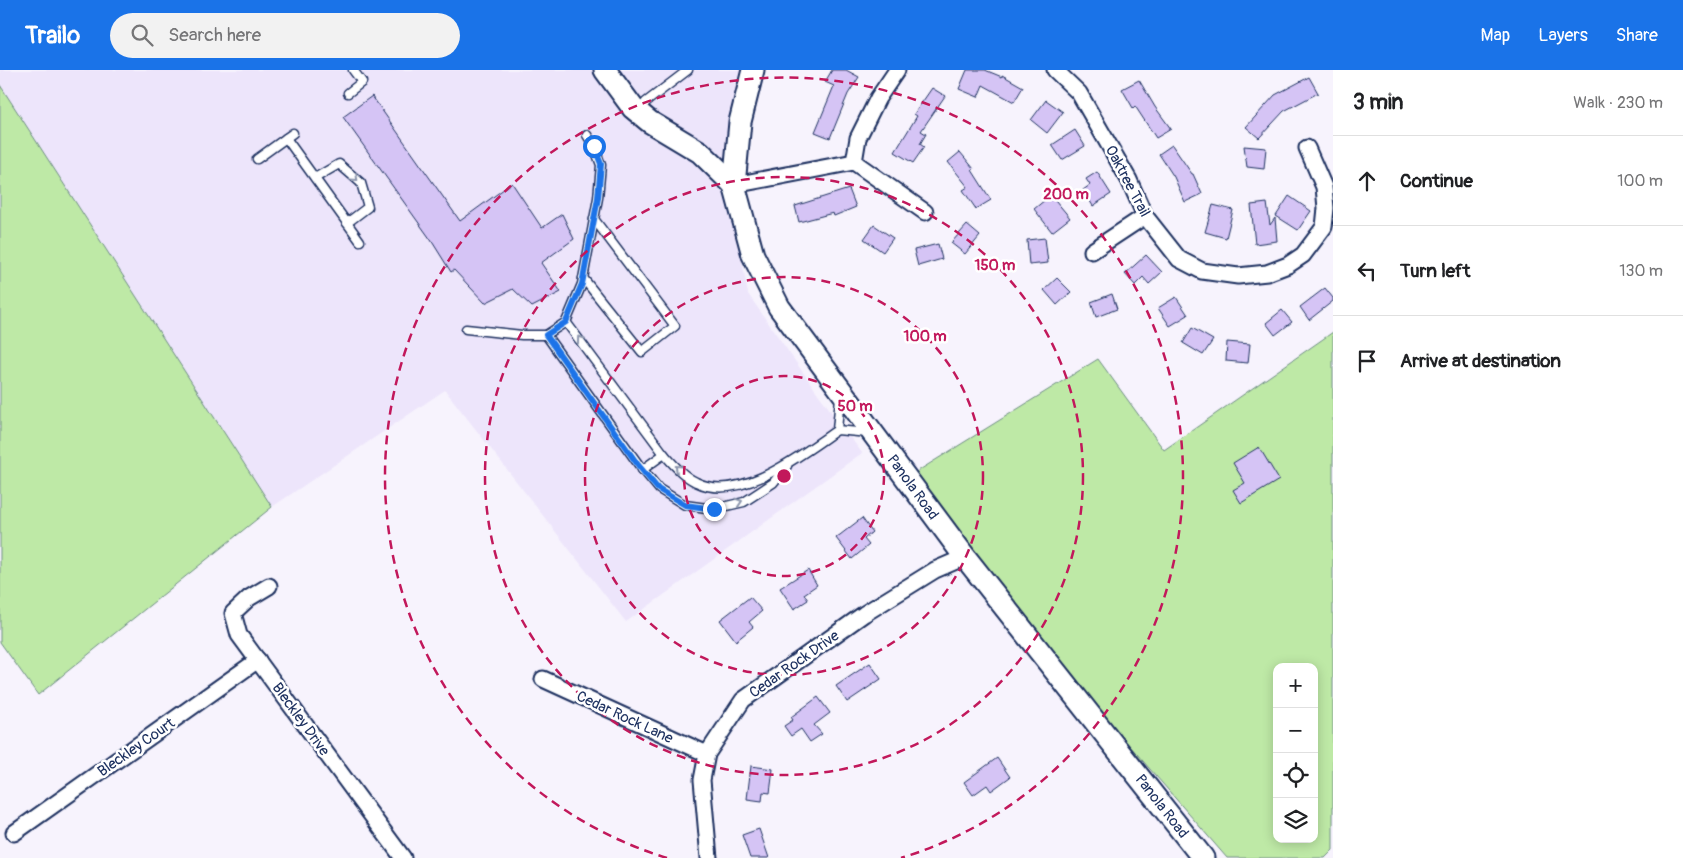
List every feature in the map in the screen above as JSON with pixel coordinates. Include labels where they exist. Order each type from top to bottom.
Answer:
[{"type":"main road","points":[[605,70],[638,112],[650,122],[700,152],[734,185]]},
{"type":"main road","name":"Panola Road","points":[[752,70],[740,122],[734,185],[753,255],[779,307],[964,557],[1203,858]]},
{"type":"main road","points":[[700,152],[724,152],[738,146]]},
{"type":"street","points":[[854,162],[858,138],[878,98],[897,70]]},
{"type":"street","name":"Oaktree Trail","points":[[1055,70],[1079,93],[1129,180],[1145,216],[1179,259],[1202,272],[1238,276],[1268,273],[1288,265],[1303,255],[1324,227],[1326,208],[1324,187],[1307,148]]},
{"type":"street","points":[[734,185],[854,162],[925,212]]},
{"type":"street","points":[[1092,251],[1145,216]]},
{"type":"street","name":"Cedar Rock Drive","points":[[709,858],[702,780],[707,754],[742,700],[864,614],[935,570],[964,557]]},
{"type":"street","name":"Bleckley Drive","points":[[269,586],[249,598],[233,613],[239,635],[403,858]]},
{"type":"street","name":"Bleckley Court","points":[[14,833],[258,660]]},
{"type":"street","name":"Cedar Rock Lane","points":[[543,679],[707,754]]},
{"type":"lane","points":[[348,93],[362,82],[353,70]]},
{"type":"lane","points":[[638,112],[646,102],[688,70]]},
{"type":"lane","points":[[466,328],[522,335],[546,335],[566,322],[582,284],[598,198],[601,164],[594,146],[587,135]]},
{"type":"lane","points":[[257,159],[289,136],[360,241]]},
{"type":"lane","points":[[316,178],[339,164],[361,183],[368,208],[347,223]]},
{"type":"lane","points":[[583,278],[642,352],[676,326],[594,218]]},
{"type":"lane","points":[[566,322],[664,454],[681,472],[696,482],[719,487],[741,485],[787,465],[837,430],[873,433]]},
{"type":"lane","points":[[546,335],[642,470],[658,489],[685,505],[714,509],[744,502],[773,483],[787,465]]},
{"type":"lane","points":[[837,430],[841,389]]},
{"type":"lane","points":[[642,470],[664,454]]},
{"type":"shaded area","points":[[0,70],[752,70],[730,194],[748,294],[862,453],[626,622],[445,390],[272,507],[0,85]]},
{"type":"green space","points":[[0,85],[272,507],[38,695],[0,642]]},
{"type":"green space","points":[[1333,332],[1333,850],[1325,858],[1227,858],[961,551],[913,474],[1098,359],[1164,450]]},
{"type":"building","points":[[832,70],[846,70],[859,77],[848,94],[830,138],[815,132],[834,86],[825,82]]},
{"type":"building","points":[[967,70],[985,70],[1002,77],[1002,75],[1023,87],[1014,102],[983,85],[978,97],[959,89]]},
{"type":"building","points":[[1309,77],[1318,93],[1284,111],[1259,138],[1246,127],[1275,95]]},
{"type":"building","points":[[1139,80],[1171,129],[1156,138],[1135,106],[1133,108],[1122,89]]},
{"type":"building","points":[[932,88],[945,96],[921,131],[926,134],[920,144],[924,147],[913,163],[895,152],[917,116],[914,114]]},
{"type":"building","points":[[372,96],[460,221],[512,183],[542,228],[562,214],[574,239],[541,263],[561,292],[532,307],[513,289],[485,303],[454,270],[451,272],[431,240],[343,117]]},
{"type":"building","points":[[1046,100],[1063,112],[1047,133],[1031,120]]},
{"type":"building","points":[[1075,130],[1085,146],[1062,160],[1052,145]]},
{"type":"building","points":[[1172,145],[1193,174],[1202,194],[1185,202],[1174,177],[1159,154]]},
{"type":"building","points":[[1244,146],[1266,148],[1264,169],[1247,167]]},
{"type":"building","points":[[960,152],[974,169],[972,170],[991,200],[976,209],[963,190],[968,187],[948,162]]},
{"type":"building","points":[[1097,172],[1111,194],[1093,206],[1083,190],[1090,185],[1086,179]]},
{"type":"building","points":[[849,189],[856,207],[834,216],[833,213],[799,222],[795,206]]},
{"type":"building","points":[[1051,195],[1070,218],[1052,232],[1034,209]]},
{"type":"building","points":[[1289,196],[1311,211],[1298,230],[1276,216]]},
{"type":"building","points":[[1267,203],[1270,225],[1275,218],[1277,241],[1255,244],[1251,205]]},
{"type":"building","points":[[1213,205],[1233,210],[1226,238],[1205,232]]},
{"type":"building","points":[[874,225],[893,238],[883,252],[864,239]]},
{"type":"building","points":[[967,225],[980,236],[965,254],[951,243]]},
{"type":"building","points":[[1045,238],[1048,263],[1029,265],[1027,240]]},
{"type":"building","points":[[938,244],[942,259],[918,266],[914,250]]},
{"type":"building","points":[[1146,255],[1162,272],[1149,284],[1143,277],[1135,285],[1125,274]]},
{"type":"building","points":[[1057,278],[1071,292],[1057,305],[1044,290]]},
{"type":"building","points":[[1325,288],[1333,298],[1333,301],[1309,320],[1300,307]]},
{"type":"building","points":[[1112,294],[1117,309],[1096,317],[1091,302]]},
{"type":"building","points":[[1176,297],[1188,315],[1170,326],[1158,308]]},
{"type":"building","points":[[1282,310],[1292,322],[1275,335],[1266,323]]},
{"type":"building","points":[[1192,328],[1213,340],[1203,355],[1183,343]]},
{"type":"building","points":[[1227,342],[1250,344],[1248,363],[1226,361]]},
{"type":"building","points":[[1259,447],[1279,480],[1241,503],[1233,490],[1245,483],[1233,463]]},
{"type":"building","points":[[862,518],[872,532],[864,539],[869,545],[852,559],[836,538]]},
{"type":"building","points":[[808,570],[817,585],[804,594],[808,600],[794,609],[780,588]]},
{"type":"building","points":[[750,597],[762,611],[749,622],[753,627],[736,641],[720,620]]},
{"type":"building","points":[[870,663],[881,679],[847,702],[836,686]]},
{"type":"building","points":[[818,697],[830,713],[814,725],[822,734],[810,742],[801,729],[791,736],[784,726],[793,720],[791,717]]},
{"type":"building","points":[[997,758],[1010,777],[991,791],[987,785],[973,795],[964,782]]},
{"type":"building","points":[[751,766],[773,769],[770,793],[763,792],[762,801],[747,799]]},
{"type":"building","points":[[759,829],[769,858],[750,858],[742,835]]},
{"type":"route","points":[[594,146],[601,164],[598,198],[582,284],[566,322],[546,335],[638,465],[658,489],[685,505],[714,509]]}]
